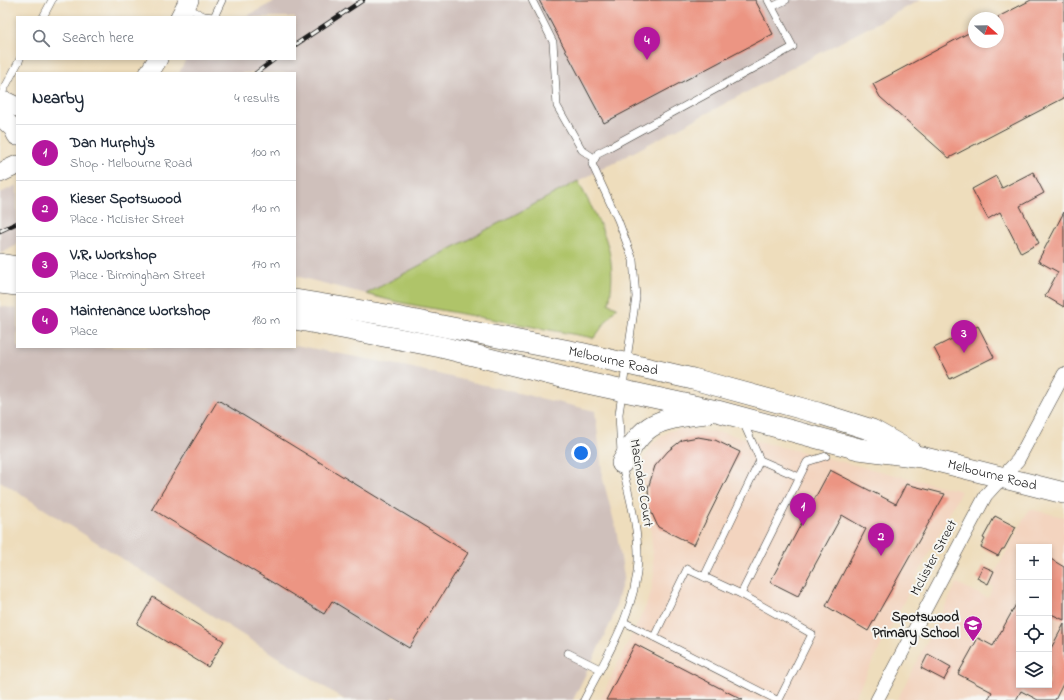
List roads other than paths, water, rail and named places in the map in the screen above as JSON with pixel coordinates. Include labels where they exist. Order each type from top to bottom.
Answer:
[{"type":"main road","points":[[0,264],[10,280]]},
{"type":"main road","name":"Melbourne Road","points":[[296,300],[381,314],[626,364],[825,415],[872,430],[921,457]]},
{"type":"main road","name":"Melbourne Road","points":[[296,318],[441,346],[742,418],[859,449],[921,457],[1064,493]]},
{"type":"main road","points":[[622,463],[632,443],[648,427],[678,417],[717,412]]},
{"type":"street","points":[[151,72],[157,60]]},
{"type":"street","points":[[0,104],[7,102],[16,106]]},
{"type":"street","points":[[0,116],[13,128],[16,134]]},
{"type":"street","points":[[0,173],[16,165]]},
{"type":"street","name":"McLister Street","points":[[877,700],[986,495],[1018,460],[1064,374]]},
{"type":"lane","points":[[44,16],[52,0]]},
{"type":"lane","points":[[214,16],[222,0]]},
{"type":"lane","points":[[532,0],[552,42],[557,106],[582,150],[594,158],[608,148],[793,47],[770,3],[786,0]]},
{"type":"lane","points":[[184,8],[204,16]]},
{"type":"lane","points":[[0,98],[19,60]]},
{"type":"lane","name":"Macindoe Court","points":[[584,700],[624,622],[632,594],[638,562],[636,527],[622,463],[619,414],[636,297],[633,260],[618,220],[595,172],[592,164],[594,158]]},
{"type":"lane","points":[[742,418],[760,460],[799,478]]},
{"type":"lane","points":[[741,594],[807,462],[826,456]]},
{"type":"lane","points":[[704,577],[760,460]]},
{"type":"lane","points":[[624,622],[778,700],[812,634],[741,594],[687,569],[654,637]]},
{"type":"lane","points":[[568,653],[600,669]]},
{"type":"railway","points":[[296,44],[363,0]]},
{"type":"railway","points":[[257,72],[274,60]]},
{"type":"railway","points":[[0,231],[16,223]]},
{"type":"place","name":"Maintenance Workshop","points":[[647,60]]},
{"type":"place","name":"V.R. Workshop","points":[[964,353]]},
{"type":"place","name":"Dan Murphy's","points":[[803,526]]},
{"type":"place","name":"Kieser Spotswood","points":[[881,556]]},
{"type":"place","name":"Spotswood Primary School","points":[[973,642]]}]
